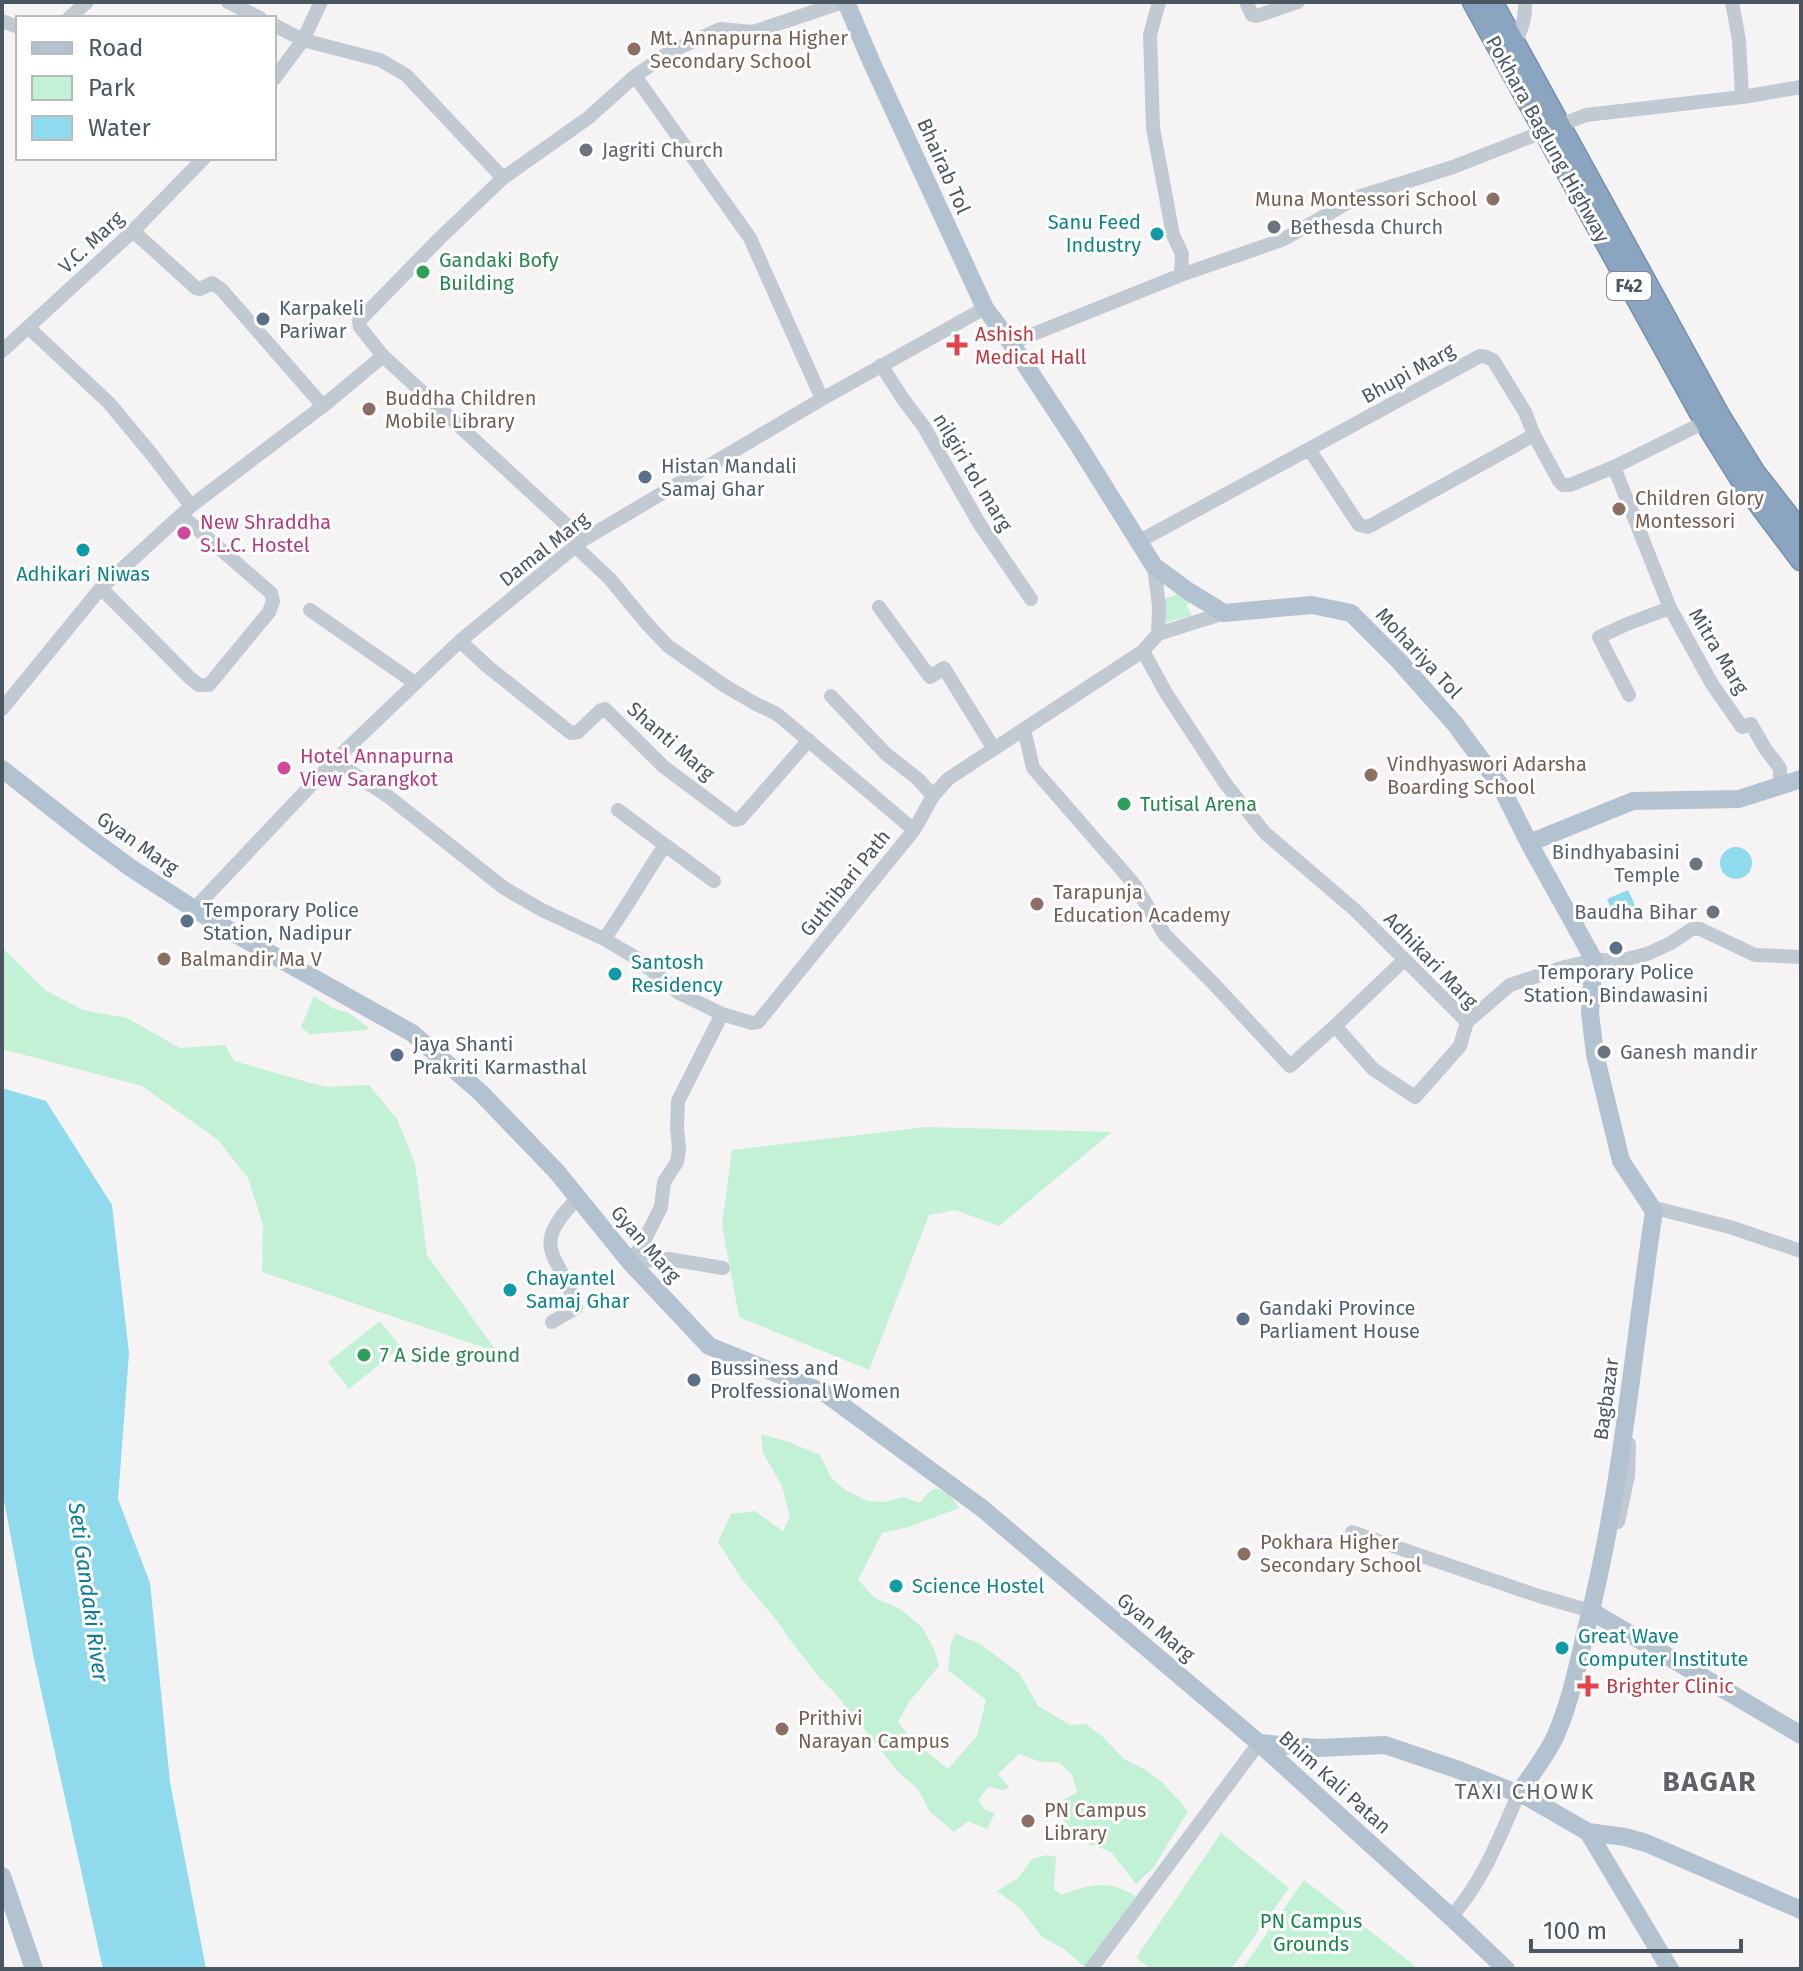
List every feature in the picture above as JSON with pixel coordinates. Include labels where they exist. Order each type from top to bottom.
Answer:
[{"type":"highway","name":"Pokhara Baglung Highway","points":[[1473,2],[1552,128],[1719,415],[1755,473],[1801,532]]},
{"type":"highway","name":"Pokhara Baglung Highway","points":[[1492,2],[1552,128],[1705,422],[1743,483],[1801,560]]},
{"type":"main road","name":"Bhairab Tol","points":[[845,2],[985,308],[1011,343]]},
{"type":"main road","points":[[1011,343],[1154,566],[1224,613]]},
{"type":"main road","name":"Mohariya Tol","points":[[1224,613],[1312,605],[1351,613],[1455,724],[1500,785],[1594,960]]},
{"type":"main road","name":"Gyan Marg","points":[[2,769],[100,845],[194,909],[412,1033],[481,1093],[557,1172],[630,1262],[709,1346],[825,1393],[983,1509],[1259,1743]]},
{"type":"main road","points":[[1529,843],[1633,801],[1739,799],[1801,779]]},
{"type":"main road","points":[[1594,960],[1590,1013],[1595,1054],[1621,1161],[1657,1210]]},
{"type":"main road","name":"Bagbazar","points":[[1524,1796],[1568,1705],[1594,1613],[1657,1210]]},
{"type":"main road","points":[[1594,1613],[1801,1735]]},
{"type":"main road","name":"Bhim Kali Patan","points":[[1259,1743],[1318,1748],[1385,1745],[1524,1796],[1588,1832],[1670,1969]]},
{"type":"main road","name":"Bhim Kali Patan","points":[[1259,1743],[1453,1914],[1506,1969]]},
{"type":"main road","points":[[1588,1832],[1646,1843],[1801,1910]]},
{"type":"main road","points":[[2,1876],[34,1969]]},
{"type":"street","points":[[71,16],[87,2]]},
{"type":"street","points":[[228,2],[256,16]]},
{"type":"street","points":[[276,76],[303,40],[321,2]]},
{"type":"street","points":[[845,2],[753,32],[720,29],[668,53],[635,76],[588,118],[503,178],[359,321],[360,327],[383,356],[580,543],[668,646],[725,686],[777,714],[914,830]]},
{"type":"street","points":[[1159,2],[1150,35],[1153,128],[1173,235],[1182,254],[1181,275]]},
{"type":"street","points":[[1246,2],[1252,15],[1257,16],[1298,2]]},
{"type":"street","points":[[1514,43],[1521,33],[1525,2]]},
{"type":"street","points":[[1732,2],[1739,40],[1742,97]]},
{"type":"street","points":[[276,26],[303,40],[380,60],[406,75],[503,178]]},
{"type":"street","points":[[635,76],[750,238],[822,399]]},
{"type":"street","points":[[1011,343],[1181,275],[1282,240],[1358,197],[1453,167],[1586,115],[1801,87]]},
{"type":"street","name":"V.C. Marg","points":[[2,351],[133,231],[202,160]]},
{"type":"street","points":[[133,231],[196,288],[212,283],[221,289],[323,406]]},
{"type":"street","name":"Damal Marg","points":[[194,909],[334,761],[415,683],[460,641],[580,543],[822,399],[985,308]]},
{"type":"street","points":[[28,327],[109,403],[153,456],[186,510],[271,593],[273,601],[269,612],[209,685],[199,685],[101,588]]},
{"type":"street","points":[[2,709],[101,588],[186,510],[323,406],[383,356]]},
{"type":"street","name":"Bhupi Marg","points":[[1138,542],[1480,356],[1493,360],[1525,412],[1534,435],[1563,485],[1614,467]]},
{"type":"street","name":"nilgiri tol marg","points":[[881,365],[924,427],[979,523],[1031,599]]},
{"type":"street","points":[[1629,695],[1599,637],[1670,608],[1614,467],[1705,422]]},
{"type":"street","points":[[1309,449],[1359,525],[1368,527],[1534,435]]},
{"type":"street","points":[[1154,566],[1159,606],[1158,634],[1224,613]]},
{"type":"street","points":[[879,607],[930,677],[944,668],[994,749]]},
{"type":"street","name":"Mitra Marg","points":[[1670,608],[1742,727],[1751,724],[1780,768],[1780,786]]},
{"type":"street","points":[[310,610],[415,683]]},
{"type":"street","name":"Guthibari Path","points":[[722,1014],[758,1022],[914,830],[933,796],[948,779],[1143,651],[1158,634]]},
{"type":"street","name":"Shanti Marg","points":[[460,641],[571,733],[578,732],[605,709],[664,767],[735,820],[740,819],[809,740]]},
{"type":"street","name":"Adhikari Marg","points":[[1143,651],[1166,693],[1225,783],[1265,833],[1355,910],[1467,1022],[1460,1046],[1415,1097],[1373,1069],[1335,1026]]},
{"type":"street","points":[[831,696],[886,754],[918,779],[933,796]]},
{"type":"street","points":[[1024,729],[1033,768],[1134,884],[1165,935],[1290,1066],[1404,960]]},
{"type":"street","points":[[334,761],[389,797],[504,888],[604,939],[638,959],[679,993],[722,1014],[678,1101],[677,1162],[664,1182],[661,1207],[630,1262]]},
{"type":"street","points":[[618,810],[714,881]]},
{"type":"street","points":[[604,939],[665,845]]},
{"type":"street","points":[[1467,1022],[1510,985],[1594,960],[1623,960],[1647,954],[1692,929],[1700,929],[1755,955],[1801,957]]},
{"type":"street","points":[[1598,987],[1593,1003],[1598,1058],[1625,1157],[1657,1210],[1730,1227],[1798,1249]]},
{"type":"street","points":[[552,1322],[576,1308],[571,1289],[550,1249],[550,1232],[562,1213],[578,1198]]},
{"type":"street","points":[[630,1262],[668,1259],[723,1268]]},
{"type":"street","points":[[1352,1532],[1594,1613]]},
{"type":"street","points":[[1091,1969],[1259,1743]]},
{"type":"street","points":[[1516,1969],[1453,1914],[1471,1892],[1524,1796]]},
{"type":"green space","points":[[1180,593],[1194,600],[1186,606],[1192,615],[1164,623],[1162,600]]},
{"type":"green space","points":[[2,947],[45,990],[83,1010],[127,1018],[180,1048],[225,1045],[234,1061],[325,1087],[369,1085],[397,1119],[415,1163],[427,1255],[497,1352],[262,1272],[263,1225],[248,1178],[218,1140],[142,1086],[2,1049]]},
{"type":"green space","points":[[314,996],[332,1008],[349,1013],[370,1029],[310,1035],[301,1027]]},
{"type":"green space","points":[[926,1127],[1112,1132],[999,1226],[955,1210],[929,1215],[869,1370],[739,1317],[722,1225],[732,1150]]},
{"type":"green space","name":"7 A Side ground","points":[[380,1321],[401,1347],[349,1389],[328,1362]]},
{"type":"green space","points":[[761,1434],[820,1455],[832,1479],[867,1501],[885,1502],[903,1497],[920,1503],[936,1488],[951,1496],[959,1508],[909,1527],[882,1533],[858,1580],[875,1598],[900,1609],[922,1627],[939,1666],[909,1702],[898,1722],[912,1740],[948,1769],[977,1736],[986,1700],[948,1670],[951,1644],[955,1633],[980,1644],[1019,1673],[1038,1706],[1070,1725],[1086,1724],[1124,1759],[1164,1784],[1188,1811],[1153,1868],[1136,1884],[1111,1852],[1082,1841],[1058,1814],[1057,1804],[1077,1792],[1072,1775],[1059,1762],[1041,1762],[1019,1754],[998,1774],[1009,1787],[1004,1790],[988,1787],[978,1800],[985,1810],[995,1813],[987,1829],[968,1821],[954,1832],[930,1812],[918,1789],[899,1773],[819,1677],[741,1578],[718,1542],[731,1514],[755,1511],[783,1531],[790,1517],[782,1486],[763,1453]]},
{"type":"green space","points":[[1221,1833],[1289,1888],[1231,1969],[1151,1969],[1136,1958]]},
{"type":"green space","points":[[1047,1855],[1056,1857],[1054,1889],[1061,1895],[1081,1888],[1107,1885],[1136,1896],[1086,1968],[1063,1948],[1042,1937],[1020,1908],[997,1891],[1018,1878],[1032,1859]]},
{"type":"green space","name":"PN Campus Grounds","points":[[1304,1880],[1419,1969],[1242,1969]]},
{"type":"water","points":[[1736,847],[1747,852],[1752,863],[1747,874],[1736,879],[1725,874],[1720,863],[1725,852]]},
{"type":"water","points":[[1628,890],[1636,907],[1614,916],[1607,899]]},
{"type":"water","name":"Seti Gandaki River","points":[[2,1088],[46,1101],[112,1205],[129,1353],[118,1499],[150,1583],[170,1782],[206,1969],[103,1969],[33,1654],[2,1490]]},
{"type":"place","name":"Mt. Annapurna Higher Secondary School","points":[[634,49]]},
{"type":"place","name":"Jagriti Church","points":[[586,150]]},
{"type":"place","name":"Muna Montessori School","points":[[1493,199]]},
{"type":"place","name":"Bethesda Church","points":[[1274,227]]},
{"type":"place","name":"Sanu Feed Industry","points":[[1157,234]]},
{"type":"place","name":"Gandaki Bofy Building","points":[[423,272]]},
{"type":"place","name":"Karpakeli Pariwar","points":[[263,319]]},
{"type":"place","name":"Ashish Medical Hall","points":[[957,345]]},
{"type":"place","name":"Buddha Children Mobile Library","points":[[369,409]]},
{"type":"place","name":"Histan Mandali Samaj Ghar","points":[[645,477]]},
{"type":"place","name":"Children Glory Montessori","points":[[1619,509]]},
{"type":"place","name":"New Shraddha S.L.C. Hostel","points":[[184,533]]},
{"type":"place","name":"Adhikari Niwas","points":[[83,550]]},
{"type":"place","name":"Hotel Annapurna View Sarangkot","points":[[284,768]]},
{"type":"place","name":"Vindhyaswori Adarsha Boarding School","points":[[1371,775]]},
{"type":"place","name":"Tutisal Arena","points":[[1124,804]]},
{"type":"place","name":"Bindhyabasini Temple","points":[[1696,864]]},
{"type":"place","name":"Tarapunja Education Academy","points":[[1037,904]]},
{"type":"place","name":"Baudha Bihar","points":[[1713,912]]},
{"type":"place","name":"Temporary Police Station, Nadipur","points":[[187,921]]},
{"type":"place","name":"Temporary Police Station, Bindawasini","points":[[1616,948]]},
{"type":"place","name":"Balmandir Ma V","points":[[164,959]]},
{"type":"place","name":"Santosh Residency","points":[[615,974]]},
{"type":"place","name":"Ganesh mandir","points":[[1604,1052]]},
{"type":"place","name":"Jaya Shanti Prakriti Karmasthal","points":[[397,1055]]},
{"type":"place","name":"Chayantel Samaj Ghar","points":[[510,1290]]},
{"type":"place","name":"Gandaki Province Parliament House","points":[[1243,1319]]},
{"type":"place","name":"7 A Side ground","points":[[364,1355]]},
{"type":"place","name":"Bussiness and Prolfessional Women","points":[[694,1380]]},
{"type":"place","name":"Pokhara Higher Secondary School","points":[[1244,1554]]},
{"type":"place","name":"Science Hostel","points":[[896,1586]]},
{"type":"place","name":"Great Wave Computer Institute","points":[[1562,1648]]},
{"type":"place","name":"Brighter Clinic","points":[[1588,1686]]},
{"type":"place","name":"Prithivi Narayan Campus","points":[[782,1729]]},
{"type":"place","name":"PN Campus Library","points":[[1028,1821]]},
{"type":"district","name":"BAGAR","points":[[1710,1781]]},
{"type":"district","name":"TAXI CHOWK","points":[[1525,1791]]}]
